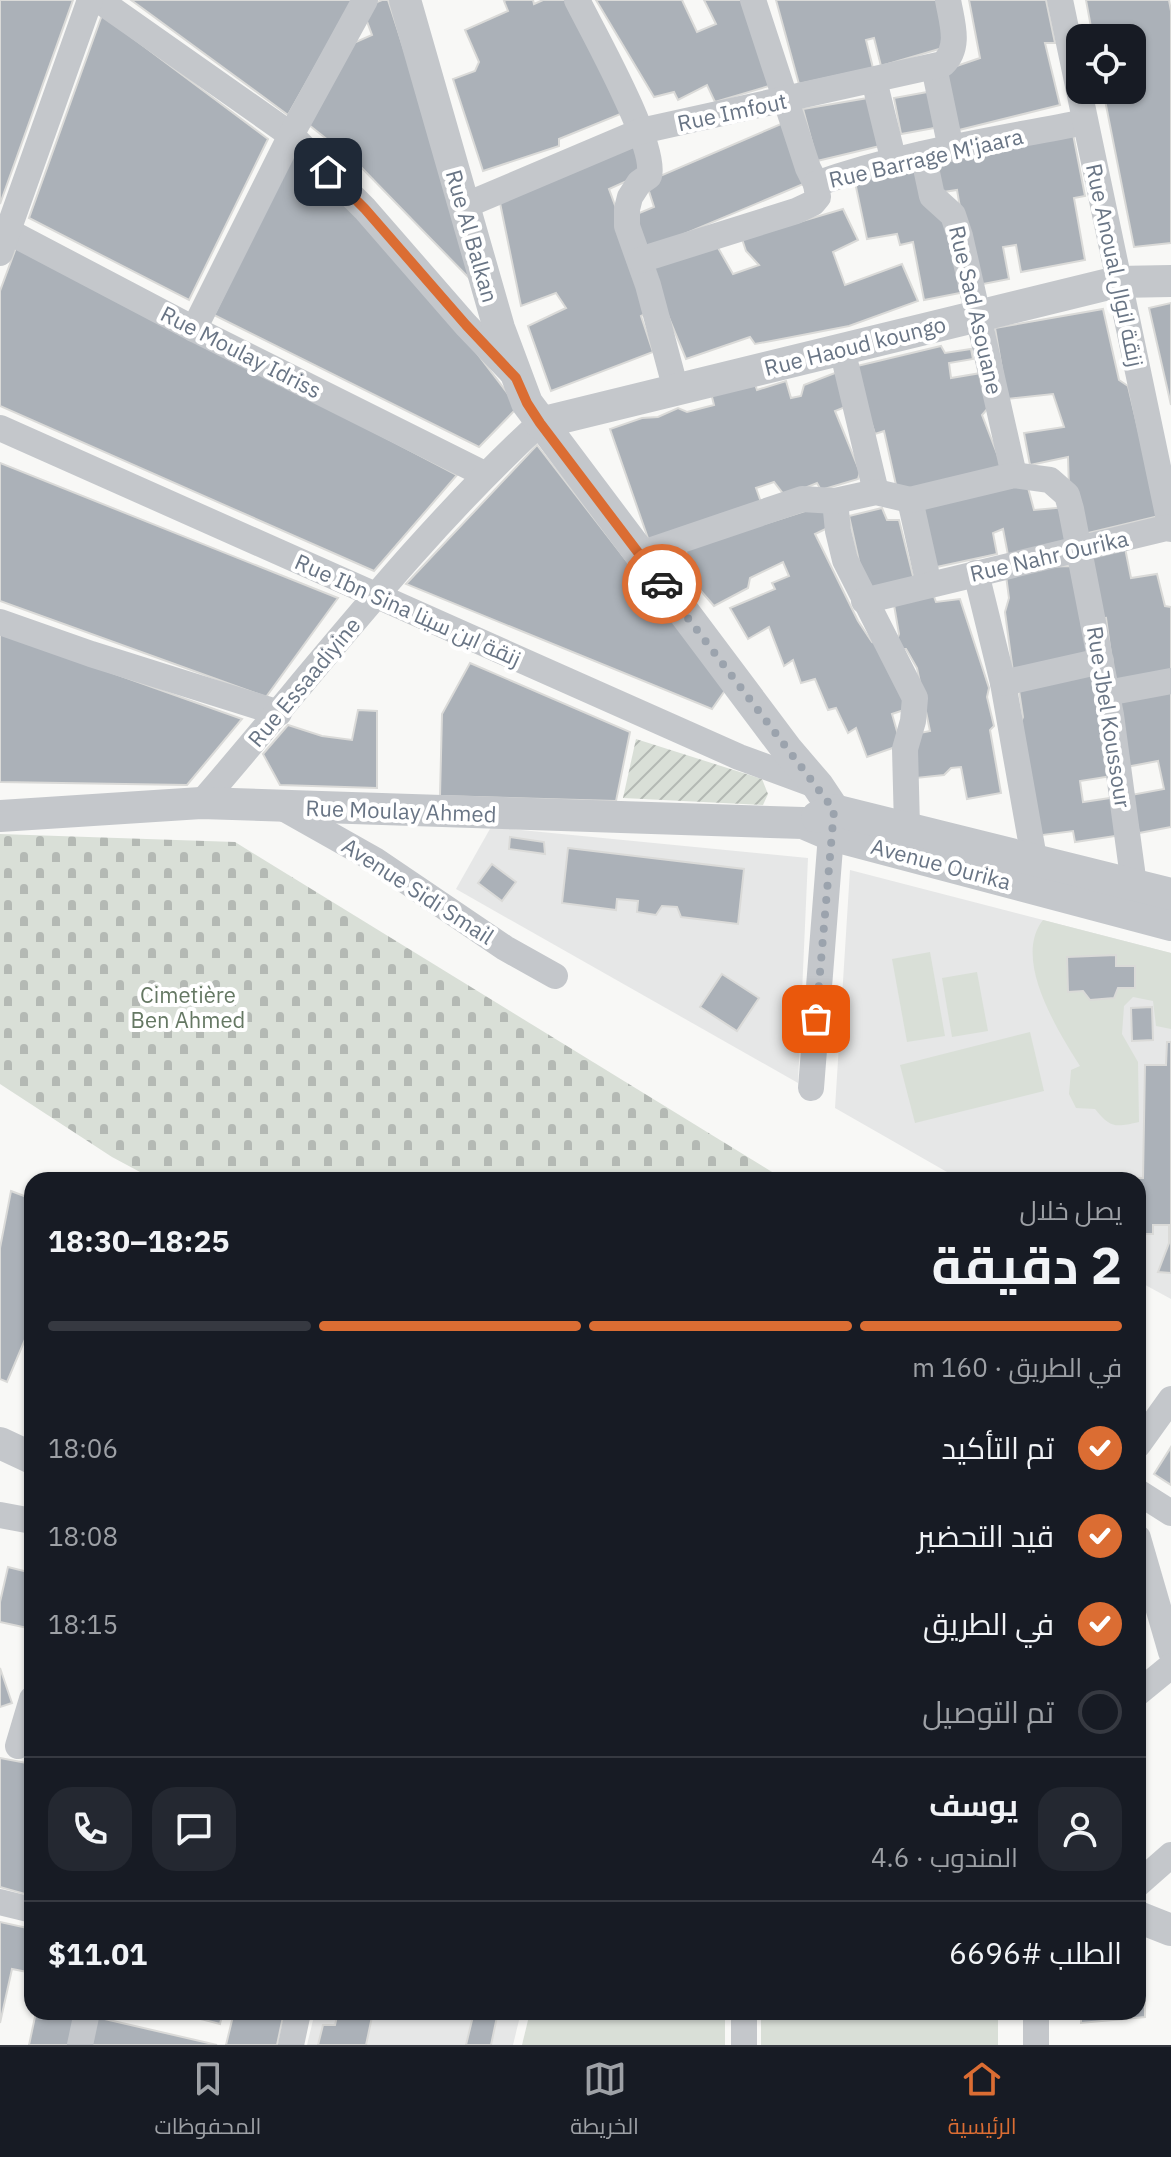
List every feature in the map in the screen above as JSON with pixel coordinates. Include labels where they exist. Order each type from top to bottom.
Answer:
[{"type":"street","points":[[3,237],[90,0]]},
{"type":"street","points":[[99,0],[291,135],[365,209],[516,378]]},
{"type":"street","points":[[194,329],[291,135],[365,0]]},
{"type":"street","name":"Rue Al Balkan","points":[[405,0],[499,328],[527,403],[788,751],[821,813]]},
{"type":"street","points":[[577,0],[641,131],[650,161],[651,173],[633,190],[626,218],[676,390]]},
{"type":"street","name":"Rue Barrage M'jaara","points":[[753,0],[816,184],[923,154],[1085,122]]},
{"type":"street","points":[[948,0],[955,44],[951,56],[934,67],[951,149]]},
{"type":"street","name":"Rue Anoual زنقة انوال","points":[[1060,0],[1117,282],[1167,493],[1171,528]]},
{"type":"street","name":"Rue Imfout","points":[[464,206],[641,131],[934,67]]},
{"type":"street","points":[[874,80],[894,162]]},
{"type":"street","name":"Rue Sad Asouane","points":[[923,154],[932,196],[953,215],[960,236],[1014,475]]},
{"type":"street","points":[[640,260],[796,211],[818,197],[816,184]]},
{"type":"street","name":"Rue Moulay Idriss","points":[[3,237],[484,474]]},
{"type":"street","name":"Rue Haoud koungo","points":[[540,423],[1117,282],[1171,281]]},
{"type":"street","points":[[842,349],[876,492]]},
{"type":"street","name":"Rue Essaadiyine","points":[[201,803],[376,595],[484,474],[540,423]]},
{"type":"street","name":"Rue Ibn Sina زنقة ابن سينا","points":[[0,428],[739,757],[821,813]]},
{"type":"street","points":[[640,554],[793,502],[817,499],[835,501],[876,492],[910,500],[1014,475]]},
{"type":"street","name":"Rue Jbel Koussour","points":[[1014,475],[1050,480],[1067,495],[1107,693],[1134,885]]},
{"type":"street","points":[[910,500],[929,585]]},
{"type":"street","points":[[835,501],[845,560],[915,698],[913,721],[905,749],[907,827]]},
{"type":"street","name":"Rue Nahr Ourika","points":[[864,601],[1171,528]]},
{"type":"street","points":[[976,573],[1003,683],[1034,858]]},
{"type":"street","points":[[0,622],[279,713]]},
{"type":"street","points":[[1003,683],[1101,661]]},
{"type":"street","points":[[1107,693],[1171,681]]},
{"type":"street","name":"Rue Moulay Ahmed","points":[[0,816],[201,803],[281,807],[821,813]]},
{"type":"street","name":"Avenue Sidi Smail","points":[[281,807],[375,860],[495,941],[555,976]]},
{"type":"street","points":[[811,1088],[821,813]]},
{"type":"street","name":"Avenue Ourika","points":[[821,813],[907,827],[1171,894]]},
{"type":"street","name":"Avenue Ourika","points":[[821,813],[1171,925]]},
{"type":"street","points":[[1146,1434],[1171,1399]]},
{"type":"street","points":[[0,1443],[24,1454]]},
{"type":"street","points":[[1146,1497],[1171,1513]]},
{"type":"street","points":[[0,1515],[24,1520]]},
{"type":"street","points":[[1146,1561],[1166,1620],[1171,1652]]},
{"type":"street","points":[[1146,1686],[1171,1666]]},
{"type":"street","points":[[17,1746],[24,1724]]},
{"type":"street","points":[[1146,1877],[1171,1855]]},
{"type":"street","points":[[0,1902],[24,1908]]},
{"type":"street","points":[[1146,1920],[1171,1930]]},
{"type":"street","points":[[80,2045],[85,2020]]},
{"type":"street","points":[[291,2045],[296,2020]]},
{"type":"street","points":[[744,2020],[744,2045]]},
{"type":"street","points":[[1036,2020],[1036,2045]]},
{"type":"shaded area","points":[[491,827],[808,858],[798,1083],[456,889]]},
{"type":"shaded area","points":[[850,870],[1171,953],[1171,1299],[1146,1285],[1146,1172],[947,1172],[835,1108]]},
{"type":"shaded area","points":[[313,2020],[519,2020],[513,2045],[307,2045]]},
{"type":"green space","points":[[636,739],[762,779],[768,794],[763,805],[623,798]]},
{"type":"green space","name":"Cimetière Ben Ahmed","points":[[0,834],[235,842],[772,1172],[140,1172],[0,1084]]},
{"type":"green space","points":[[1043,920],[1171,953],[1171,1029],[1156,1026],[1153,1001],[1133,997],[1124,1006],[1122,1034],[1138,1062],[1139,1122],[1114,1125],[1095,1109],[1076,1108],[1069,1094],[1071,1070],[1080,1066],[1050,1015],[1035,974],[1035,936]]},
{"type":"green space","points":[[930,952],[945,1036],[907,1042],[892,959]]},
{"type":"green space","points":[[977,972],[988,1031],[952,1037],[942,978]]},
{"type":"green space","points":[[1030,1032],[1044,1091],[915,1123],[900,1065]]},
{"type":"green space","points":[[528,2020],[725,2020],[725,2045],[522,2045]]},
{"type":"green space","points":[[761,2020],[998,2020],[998,2045],[761,2045]]},
{"type":"building","points":[[0,0],[73,0],[0,204]]},
{"type":"building","points":[[131,0],[353,0],[288,115]]},
{"type":"building","points":[[388,0],[476,271],[470,279],[358,164],[309,125],[349,45],[372,35],[362,8]]},
{"type":"building","points":[[506,0],[533,0],[534,4],[543,0],[570,0],[623,113],[559,139],[559,146],[483,171],[453,79],[475,71],[479,62],[465,30],[508,11]]},
{"type":"building","points":[[596,0],[682,0],[697,32],[716,24],[704,0],[744,0],[779,83],[715,102],[707,85],[678,100],[674,92],[654,97]]},
{"type":"building","points":[[776,0],[938,0],[946,47],[881,66],[874,38],[866,40],[873,68],[799,84]]},
{"type":"building","points":[[969,0],[1046,0],[1055,43],[1045,43],[1060,105],[955,131],[942,71],[980,58]]},
{"type":"building","points":[[1086,0],[1169,0],[1171,243],[1134,247],[1106,104],[1146,104],[1146,24],[1090,24]]},
{"type":"building","points":[[102,15],[268,139],[189,300],[29,218]]},
{"type":"building","points":[[933,91],[940,127],[901,134],[894,98]]},
{"type":"building","points":[[868,98],[884,145],[817,161],[803,109]]},
{"type":"building","points":[[788,121],[808,182],[646,250],[632,216],[654,207],[646,182]]},
{"type":"building","points":[[1072,129],[1085,196],[1074,198],[1085,260],[1021,272],[1016,245],[1003,247],[1009,279],[978,285],[973,283],[957,190],[937,193],[930,155]]},
{"type":"building","points":[[637,143],[649,171],[609,189],[643,281],[647,313],[641,316],[653,352],[551,391],[528,326],[566,308],[556,293],[521,306],[499,198]]},
{"type":"building","points":[[294,150],[405,259],[518,407],[479,447],[214,315]]},
{"type":"building","points":[[916,170],[945,221],[965,292],[924,300],[913,242],[900,245],[897,234],[867,239],[855,182]]},
{"type":"building","points":[[843,209],[858,240],[833,252],[845,285],[902,264],[918,301],[849,326],[755,344],[750,337],[686,359],[645,260],[713,239],[733,274],[759,265],[746,251],[742,239]]},
{"type":"building","points":[[17,245],[457,475],[374,571],[0,406],[0,291]]},
{"type":"building","points":[[1171,303],[1171,405],[1149,308]]},
{"type":"building","points":[[1103,309],[1119,380],[1128,386],[1159,516],[1084,534],[1069,489],[1068,457],[1030,465],[1024,433],[1064,427],[1053,394],[1007,399],[995,328]]},
{"type":"building","points":[[941,346],[945,353],[971,349],[973,359],[949,363],[951,378],[981,373],[989,407],[982,415],[1005,474],[898,494],[884,431],[875,434],[853,367]]},
{"type":"building","points":[[840,371],[853,404],[835,411],[860,472],[858,479],[821,490],[817,483],[785,496],[774,482],[756,488],[763,508],[651,547],[610,429],[642,418],[658,417],[678,408],[687,412],[714,405],[711,393],[754,381],[757,390],[786,381],[791,398],[801,396],[804,385]]},
{"type":"building","points":[[537,445],[726,689],[712,709],[406,584]]},
{"type":"building","points":[[0,463],[338,598],[266,697],[0,601]]},
{"type":"building","points":[[1027,484],[1034,510],[1067,507],[1074,543],[1008,555],[1003,529],[993,533],[997,554],[932,568],[919,507]]},
{"type":"building","points":[[824,505],[832,526],[815,534],[858,621],[872,642],[877,644],[910,708],[892,714],[901,745],[867,757],[856,728],[848,733],[836,708],[828,710],[815,679],[801,683],[793,660],[784,666],[769,627],[748,639],[730,608],[775,589],[772,583],[789,576],[783,562],[750,578],[748,588],[714,606],[680,567],[689,562],[685,549]]},
{"type":"building","points":[[882,508],[887,520],[899,520],[915,584],[866,593],[849,516]]},
{"type":"building","points":[[1125,548],[1131,578],[1157,574],[1165,606],[1171,607],[1171,673],[1115,684],[1106,618],[1099,619],[1088,551]]},
{"type":"building","points":[[1072,566],[1093,657],[1013,672],[1005,612],[1009,598],[1005,568]]},
{"type":"building","points":[[932,591],[936,602],[960,599],[989,688],[987,697],[994,726],[990,730],[1001,793],[967,799],[961,767],[951,768],[944,775],[916,778],[915,734],[930,731],[917,668],[906,649],[894,649],[899,634],[893,599]]},
{"type":"building","points":[[0,633],[242,719],[187,785],[0,782]]},
{"type":"building","points":[[470,663],[630,732],[616,801],[440,796],[442,714]]},
{"type":"building","points":[[1096,671],[1112,776],[1080,781],[1083,802],[1117,797],[1122,835],[1075,842],[1073,831],[1035,836],[1019,726],[1023,717],[1018,684]]},
{"type":"building","points":[[1171,684],[1171,827],[1139,833],[1131,795],[1164,789],[1158,761],[1126,767],[1112,696]]},
{"type":"building","points":[[358,710],[377,711],[377,788],[280,785],[263,754],[288,725],[322,736],[352,740]]},
{"type":"building","points":[[510,837],[544,842],[545,854],[509,849]]},
{"type":"building","points":[[568,848],[744,869],[738,924],[681,917],[677,907],[662,906],[656,915],[637,912],[638,901],[617,899],[616,910],[562,903]]},
{"type":"building","points":[[492,864],[516,882],[502,901],[478,883]]},
{"type":"building","points":[[1116,955],[1116,966],[1135,966],[1135,988],[1118,988],[1114,998],[1090,1000],[1083,991],[1068,992],[1067,957]]},
{"type":"building","points":[[722,974],[759,998],[737,1031],[700,1007]]},
{"type":"building","points":[[1152,1007],[1153,1040],[1132,1041],[1131,1008]]},
{"type":"building","points":[[1167,1042],[1171,1042],[1171,1273],[1158,1272],[1169,1243],[1169,1225],[1153,1225],[1153,1234],[1146,1234],[1146,1172],[1143,1172],[1145,1065],[1166,1065]]},
{"type":"building","points":[[11,1191],[24,1196],[24,1342],[7,1382],[0,1379],[0,1248]]},
{"type":"building","points":[[1171,1447],[1171,1485],[1154,1474]]},
{"type":"building","points":[[8,1567],[24,1571],[24,1627],[0,1622],[0,1602]]},
{"type":"building","points":[[0,1668],[12,1703],[0,1707]]},
{"type":"building","points":[[0,1758],[24,1762],[24,1894],[0,1887]]},
{"type":"building","points":[[0,1922],[24,1927],[24,1971],[12,1969],[0,2023]]},
{"type":"building","points":[[34,2020],[75,2020],[70,2045],[29,2045]]},
{"type":"building","points":[[95,2020],[109,2020],[217,2045],[89,2045]]},
{"type":"building","points":[[232,2020],[282,2020],[277,2045],[226,2045]]},
{"type":"building","points":[[336,2020],[371,2020],[366,2045],[318,2045],[323,2025],[335,2025]]},
{"type":"building","points":[[472,2020],[496,2020],[491,2045],[466,2045]]},
{"type":"building","points":[[1081,2020],[1113,2020],[1081,2023]]},
{"type":"way so far","points":[[662,584],[834,810],[816,1019]]},
{"type":"route","points":[[328,172],[516,378],[540,423],[662,584]]}]
